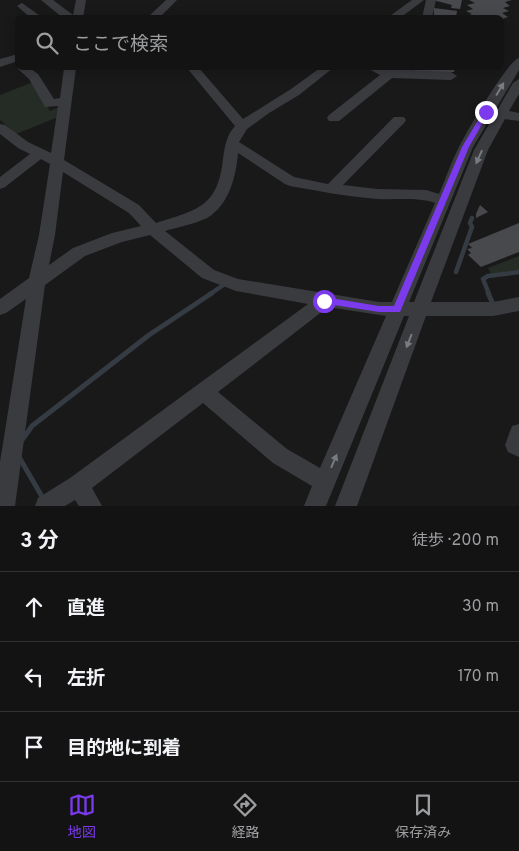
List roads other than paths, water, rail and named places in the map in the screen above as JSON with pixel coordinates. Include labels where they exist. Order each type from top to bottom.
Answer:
[{"type":"street","points":[[46,0],[67,15]]},
{"type":"street","points":[[78,15],[81,0]]},
{"type":"street","points":[[155,15],[172,0]]},
{"type":"street","points":[[396,15],[419,0]]},
{"type":"street","points":[[428,15],[431,0]]},
{"type":"street","points":[[22,6],[34,15]]},
{"type":"street","points":[[0,63],[15,59]]},
{"type":"street","points":[[315,506],[466,147],[506,79],[519,62]]},
{"type":"street","points":[[25,70],[34,77],[50,104],[66,100]]},
{"type":"street","points":[[4,506],[37,282],[47,235],[70,70]]},
{"type":"street","points":[[195,70],[242,126]]},
{"type":"street","points":[[0,308],[79,252],[118,237],[153,229],[201,214],[214,204],[224,188],[235,134],[242,126],[264,110],[294,92],[324,70]]},
{"type":"street","points":[[378,70],[389,74],[428,77],[452,76]]},
{"type":"street","points":[[334,118],[389,74]]},
{"type":"street","points":[[346,506],[467,184],[482,150],[519,83]]},
{"type":"street","points":[[502,114],[519,117]]},
{"type":"street","points":[[331,189],[399,120]]},
{"type":"street","points":[[0,128],[10,137],[39,154],[56,161],[134,209],[153,229],[208,274],[236,285],[379,309],[493,309],[519,304]]},
{"type":"street","points":[[232,143],[290,181],[331,189],[377,194],[426,195],[443,200]]},
{"type":"street","points":[[0,184],[39,154]]},
{"type":"street","points":[[46,506],[78,485],[324,301]]},
{"type":"street","points":[[203,391],[280,456],[325,482]]},
{"type":"street","points":[[519,433],[515,445],[519,447]]},
{"type":"street","points":[[78,485],[91,506]]},
{"type":"waterway","points":[[456,272],[472,227],[470,223],[472,218]]},
{"type":"waterway","points":[[489,294],[483,279],[488,276],[519,272]]},
{"type":"waterway","points":[[210,294],[225,284]]},
{"type":"waterway","points":[[22,440],[32,426],[149,335],[212,293]]},
{"type":"waterway","points":[[488,293],[493,304],[491,304]]},
{"type":"waterway","points":[[19,457],[44,500]]}]
